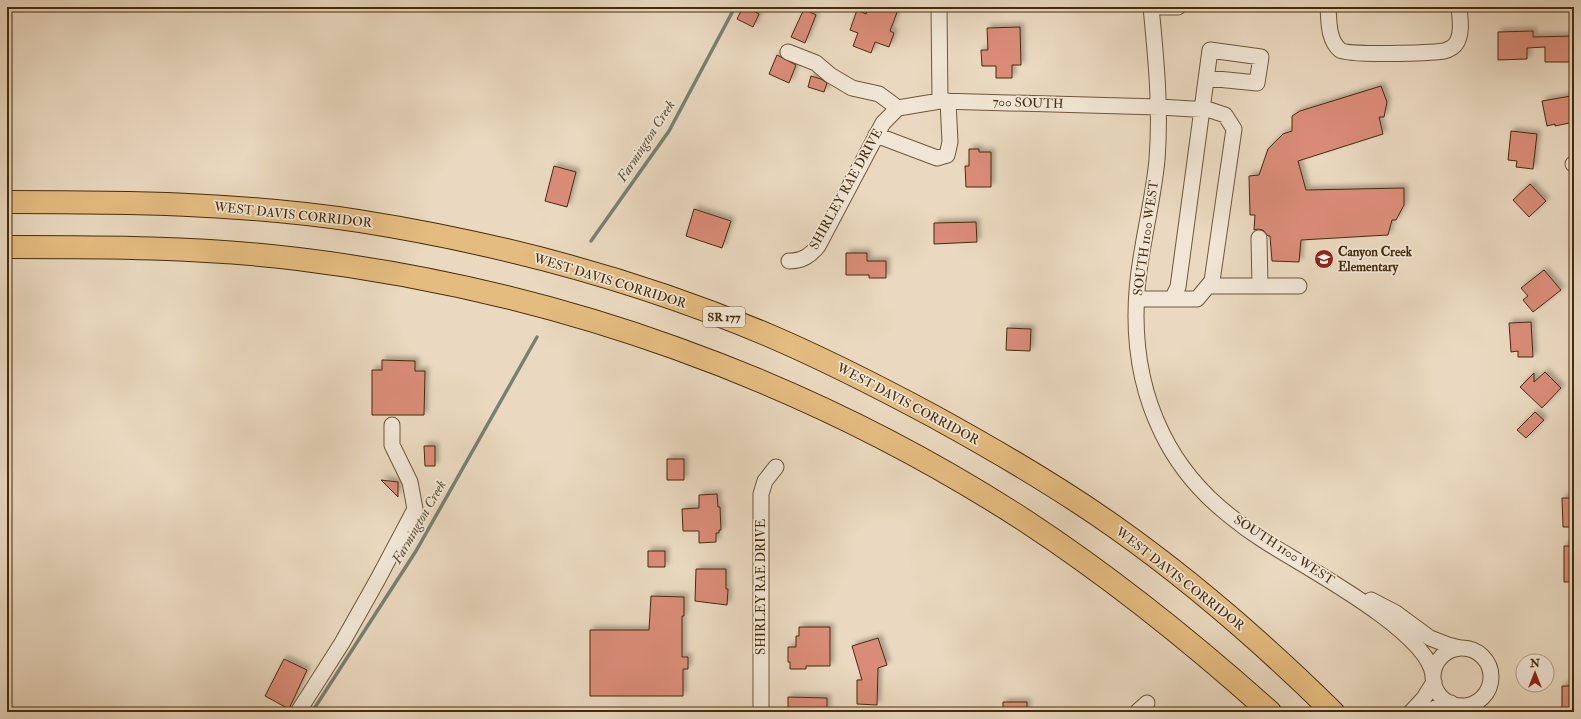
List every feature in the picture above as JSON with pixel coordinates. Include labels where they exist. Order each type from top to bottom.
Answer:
[{"type":"highway","name":"WEST DAVIS CORRIDOR","points":[[7,202],[134,202],[193,204],[310,215],[401,228],[538,258],[631,285],[723,317],[813,355],[916,407],[1004,455],[1077,501],[1135,541],[1200,592],[1276,658],[1333,712]]},
{"type":"highway","points":[[7,247],[138,247],[251,254],[348,265],[438,281],[528,302],[614,327],[679,349],[743,374],[828,411],[904,449],[979,492],[1061,546],[1123,590],[1194,646],[1270,712]]},
{"type":"street","points":[[876,135],[937,158],[947,155],[950,142],[944,101],[939,7]]},
{"type":"street","points":[[1151,7],[1178,7]]},
{"type":"street","name":"SOUTH 1100 WEST","points":[[1151,7],[1158,72],[1158,139],[1154,184],[1139,270],[1136,340],[1139,362],[1148,401],[1162,433],[1180,464],[1205,494],[1246,528],[1348,591],[1400,630],[1428,659],[1434,679]]},
{"type":"street","points":[[1328,7],[1330,33],[1333,40],[1341,50],[1347,52],[1364,53],[1430,52],[1451,48],[1455,45],[1460,35],[1459,7]]},
{"type":"street","points":[[788,52],[816,62],[830,75],[852,88],[879,94],[898,108]]},
{"type":"street","points":[[1172,299],[1178,287],[1207,78]]},
{"type":"street","name":"700 SOUTH","points":[[898,108],[944,101],[1202,109],[1225,115],[1234,129],[1212,281],[1208,286]]},
{"type":"street","name":"SHIRLEY RAE DRIVE","points":[[789,261],[804,259],[809,256],[818,246],[876,135],[883,123],[898,108]]},
{"type":"street","points":[[1259,238],[1260,286]]},
{"type":"street","points":[[1137,299],[1197,299],[1208,286],[1299,286]]},
{"type":"street","points":[[298,712],[342,643],[415,509],[410,482],[392,445],[392,426]]},
{"type":"street","name":"SHIRLEY RAE DRIVE","points":[[761,712],[761,494],[765,481],[776,467]]},
{"type":"street","name":"SOUTH 1100 WEST","points":[[1348,591],[1386,607],[1430,638],[1444,644],[1460,648]]},
{"type":"street","points":[[1411,712],[1424,698],[1434,679],[1437,662],[1442,656],[1453,649],[1460,648],[1474,650],[1485,659],[1491,672],[1490,685],[1485,700],[1485,712]]},
{"type":"street","points":[[1434,679],[1440,695],[1457,707]]},
{"type":"street","points":[[1429,712],[1439,706],[1457,707],[1471,705],[1478,702],[1487,692]]},
{"type":"building","points":[[743,7],[746,7],[759,14],[753,27],[737,19]]},
{"type":"building","points":[[869,7],[899,7],[890,31],[894,33],[889,47],[875,42],[871,53],[853,46],[858,33],[850,30],[857,10],[866,14]]},
{"type":"building","points":[[804,9],[816,15],[805,43],[791,37]]},
{"type":"building","points":[[1020,27],[1021,65],[1012,65],[1012,78],[996,78],[996,66],[982,66],[981,50],[988,50],[987,28]]},
{"type":"building","points":[[1533,31],[1533,37],[1574,36],[1574,62],[1545,62],[1545,47],[1527,48],[1527,59],[1498,60],[1498,32]]},
{"type":"building","points":[[777,55],[796,65],[789,83],[769,74]]},
{"type":"building","points":[[811,76],[821,79],[827,83],[824,92],[808,87]]},
{"type":"building","name":"Canyon Creek Elementary","points":[[1381,86],[1387,102],[1384,117],[1379,117],[1383,134],[1298,161],[1306,190],[1404,188],[1404,205],[1396,220],[1392,220],[1388,235],[1301,240],[1299,262],[1272,261],[1270,236],[1268,236],[1263,230],[1254,230],[1255,215],[1250,215],[1249,176],[1259,175],[1268,149],[1283,134],[1292,131],[1292,116],[1300,111]]},
{"type":"building","points":[[1571,96],[1574,110],[1574,122],[1547,126],[1542,101]]},
{"type":"building","points":[[1511,131],[1537,134],[1533,169],[1516,167],[1517,161],[1508,160]]},
{"type":"building","points":[[969,149],[979,149],[979,152],[991,152],[991,187],[966,187],[965,166],[969,166]]},
{"type":"building","points":[[554,166],[576,172],[567,207],[545,201]]},
{"type":"building","points":[[1530,184],[1546,201],[1529,217],[1513,200]]},
{"type":"building","points":[[694,209],[731,221],[722,248],[686,236]]},
{"type":"building","points":[[976,222],[977,242],[934,244],[934,223]]},
{"type":"building","points":[[846,253],[867,253],[867,261],[886,261],[886,278],[869,278],[869,275],[846,275]]},
{"type":"building","points":[[1544,270],[1561,290],[1533,312],[1523,300],[1528,296],[1521,288]]},
{"type":"building","points":[[1531,322],[1533,357],[1518,357],[1518,351],[1511,352],[1509,323]]},
{"type":"building","points":[[1007,328],[1031,329],[1030,351],[1006,350]]},
{"type":"building","points":[[382,360],[415,361],[415,371],[425,371],[424,415],[372,415],[372,370],[382,370]]},
{"type":"building","points":[[1545,372],[1561,388],[1542,408],[1520,387],[1534,373],[1534,382]]},
{"type":"building","points":[[1535,412],[1544,420],[1526,438],[1517,430]]},
{"type":"building","points":[[424,446],[435,446],[435,466],[425,466]]},
{"type":"building","points":[[667,459],[684,459],[684,480],[667,480]]},
{"type":"building","points":[[381,480],[398,482],[398,497]]},
{"type":"building","points":[[717,494],[718,507],[720,507],[721,530],[719,530],[719,533],[716,533],[716,542],[699,543],[699,531],[683,531],[682,509],[699,508],[699,495]]},
{"type":"building","points":[[1562,498],[1574,498],[1574,527],[1563,527]]},
{"type":"building","points":[[1564,546],[1574,546],[1574,582],[1564,582]]},
{"type":"building","points":[[648,551],[665,551],[665,567],[648,567]]},
{"type":"building","points":[[696,569],[726,569],[726,589],[728,589],[727,605],[695,601]]},
{"type":"building","points":[[651,596],[684,597],[684,616],[682,616],[682,657],[688,657],[688,669],[683,669],[683,696],[590,696],[590,630],[649,630]]},
{"type":"building","points":[[799,627],[830,627],[830,666],[806,666],[806,669],[790,669],[790,662],[788,662],[788,647],[796,647],[796,636],[799,636]]},
{"type":"building","points":[[878,638],[887,665],[878,668],[877,705],[857,704],[857,680],[862,680],[852,646]]},
{"type":"building","points":[[284,659],[307,670],[289,709],[265,696]]},
{"type":"building","points":[[1562,686],[1574,686],[1574,712],[1562,712]]},
{"type":"building","points":[[788,697],[827,698],[827,712],[788,712]]},
{"type":"building","points":[[1003,702],[1027,702],[1027,712],[1003,712]]},
{"type":"waterway","name":"Farmington Creek","points":[[591,241],[669,131],[735,7]]},
{"type":"waterway","name":"Farmington Creek","points":[[312,712],[416,551],[537,337]]},
{"type":"place","name":"Canyon Creek Elementary","points":[[1324,259]]}]
